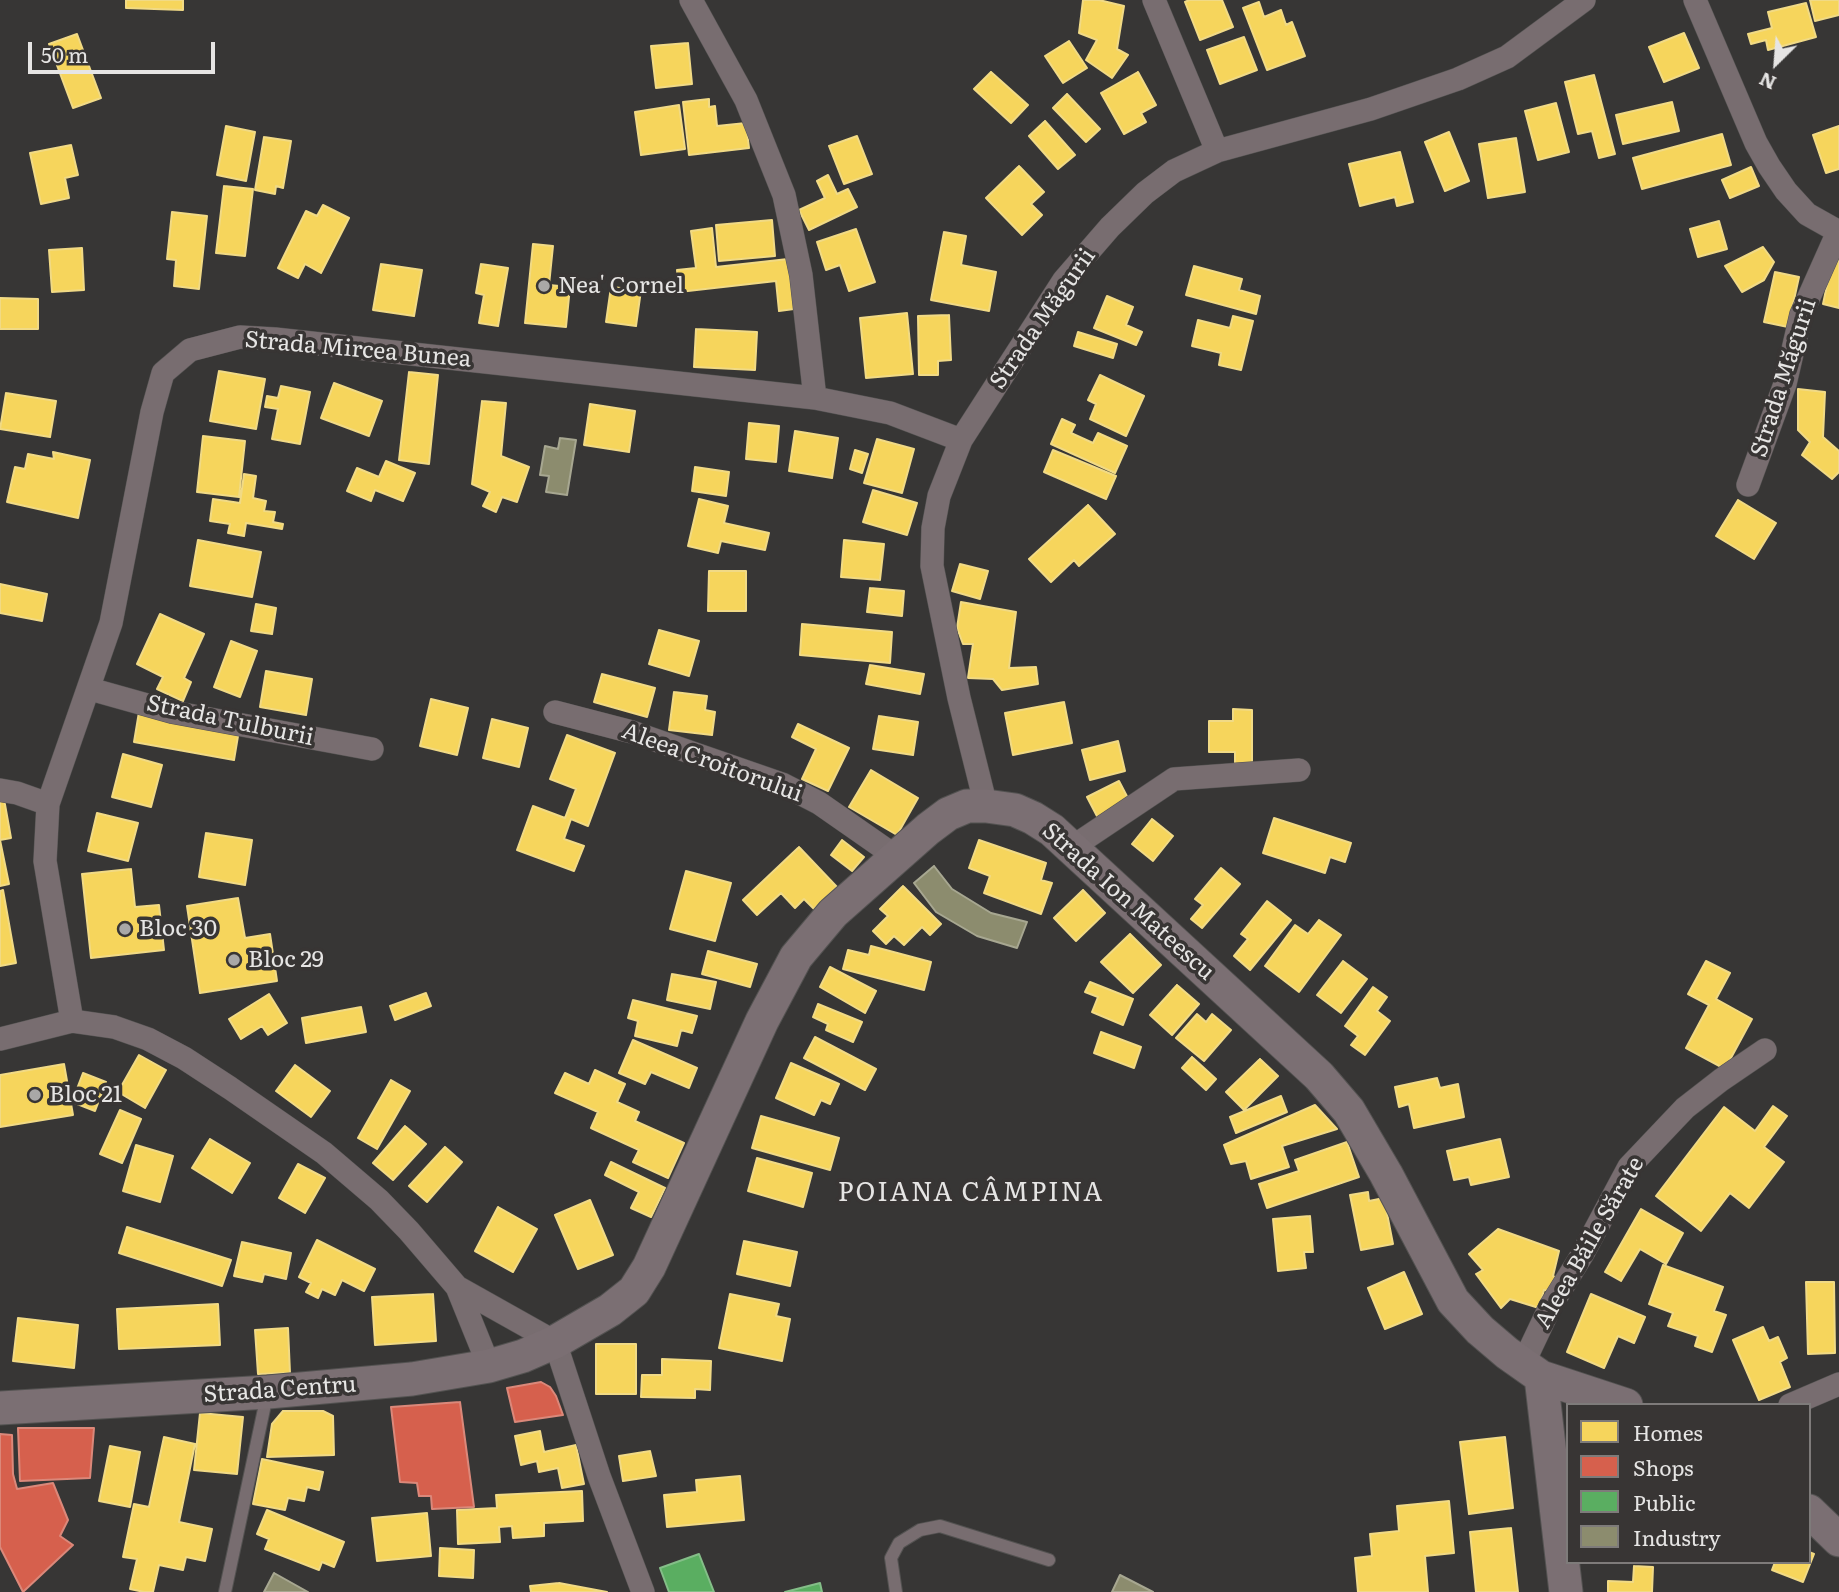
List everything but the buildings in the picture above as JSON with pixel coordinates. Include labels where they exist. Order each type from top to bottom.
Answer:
[{"type":"main road","name":"Strada Ion Mateescu","points":[[555,1342],[610,1310],[634,1291],[649,1267],[762,1021],[796,957],[834,913],[895,856],[948,814],[967,806],[986,806],[1015,810],[1052,830],[1319,1076],[1349,1111],[1386,1174],[1453,1301],[1480,1330],[1532,1371]]},
{"type":"main road","name":"Strada Centru","points":[[0,1408],[268,1392],[412,1379],[489,1366],[523,1356],[555,1342]]},
{"type":"main road","points":[[1566,1592],[1532,1371],[1620,1403]]},
{"type":"main road","points":[[1811,1513],[1839,1540]]},
{"type":"street","points":[[691,0],[746,100],[784,195],[801,275],[815,398]]},
{"type":"street","points":[[1154,0],[1217,151]]},
{"type":"street","name":"Strada Măgurii","points":[[986,806],[959,698],[932,566],[933,528],[939,496],[961,440],[1064,280],[1110,227],[1145,193],[1174,171],[1217,151],[1371,109],[1458,79],[1507,57],[1584,0]]},
{"type":"street","name":"Strada Măgurii","points":[[1695,0],[1756,143],[1769,166],[1786,191],[1807,214],[1838,232],[1801,316],[1785,384],[1748,485]]},
{"type":"street","name":"Strada Mircea Bunea","points":[[48,804],[111,623],[163,373],[190,349],[240,337],[275,339],[815,398],[890,413],[961,440]]},
{"type":"street","name":"Strada Tulburii","points":[[90,689],[172,712],[372,749]]},
{"type":"street","name":"Aleea Croitorului","points":[[555,712],[632,732],[782,784],[819,803],[895,856]]},
{"type":"street","points":[[1071,848],[1174,779],[1299,770]]},
{"type":"street","points":[[0,790],[48,804],[46,862],[72,1021]]},
{"type":"street","points":[[0,1039],[72,1021],[114,1027],[148,1039],[184,1058],[230,1088],[324,1153],[379,1200],[409,1231],[457,1287],[489,1366]]},
{"type":"street","name":"Aleea Băile Sărate","points":[[1532,1371],[1550,1307],[1582,1255],[1629,1167],[1685,1108],[1765,1050]]},
{"type":"street","points":[[457,1287],[555,1342],[599,1476],[643,1592]]},
{"type":"street","points":[[1795,1403],[1839,1384]]},
{"type":"lane","points":[[225,1592],[268,1392]]},
{"type":"lane","points":[[896,1592],[891,1558],[899,1542],[920,1530],[940,1526],[1049,1560]]},
{"type":"place","name":"Nea' Cornel","points":[[544,286]]},
{"type":"place","name":"Bloc 30","points":[[125,929]]},
{"type":"place","name":"Bloc 29","points":[[234,960]]},
{"type":"place","name":"Bloc 21","points":[[35,1095]]},
{"type":"district","name":"POIANA CÂMPINA","points":[[971,1193]]}]
